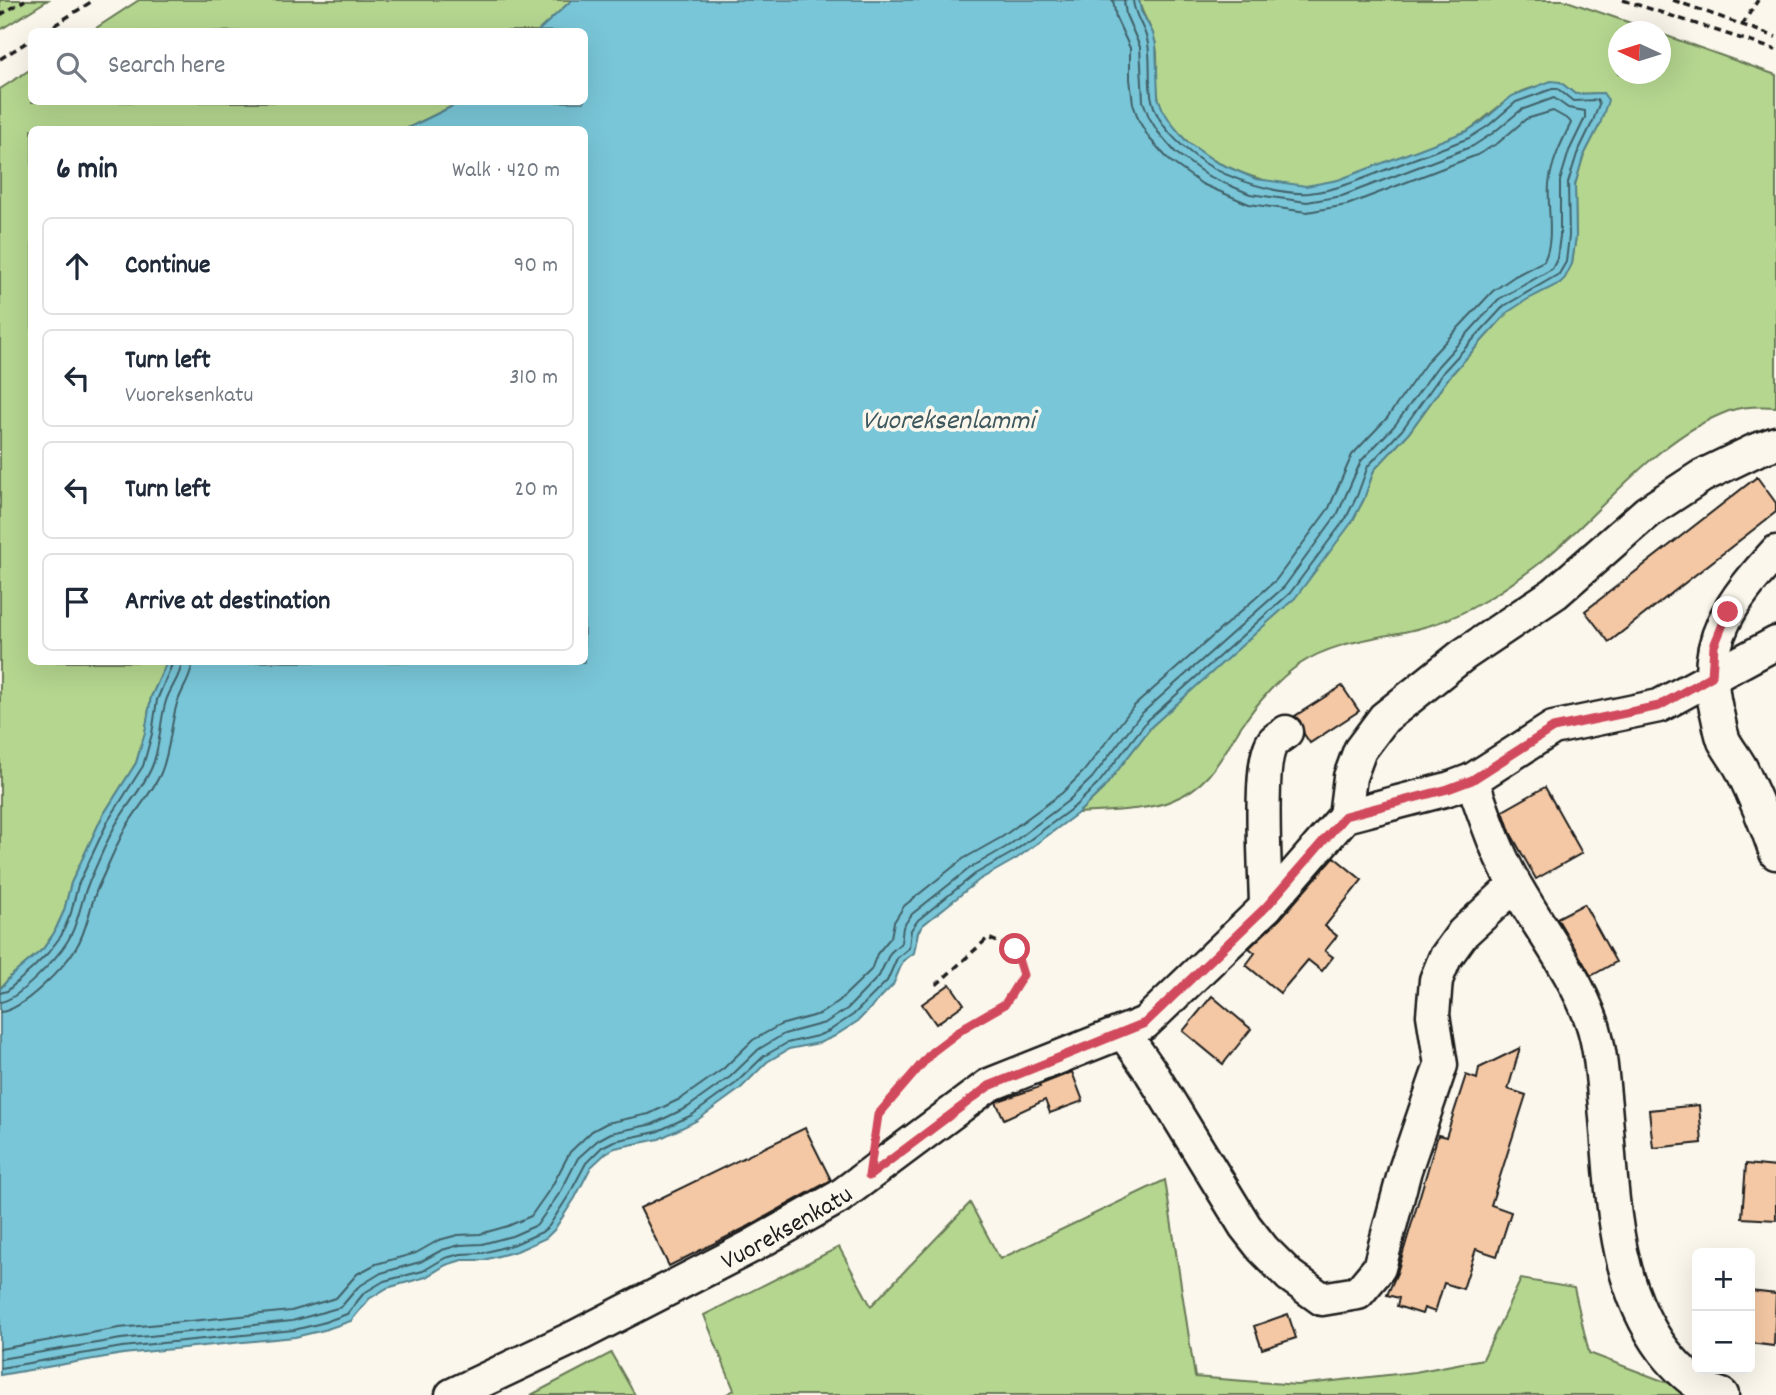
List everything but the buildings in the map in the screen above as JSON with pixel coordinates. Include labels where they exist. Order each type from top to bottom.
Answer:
[{"type":"street","points":[[1776,443],[1702,476],[1647,512],[1555,593],[1464,655],[1384,718],[1360,750],[1350,777],[1345,816],[1448,789],[1472,780],[1553,728],[1659,706],[1776,643]]},
{"type":"street","points":[[1776,552],[1745,587],[1728,612],[1714,646],[1712,676],[1713,696],[1723,738],[1740,767],[1776,853]]},
{"type":"street","points":[[1266,907],[1265,779],[1272,743],[1286,732]]},
{"type":"street","points":[[1740,767],[1776,792]]},
{"type":"street","points":[[1472,780],[1515,885],[1559,955],[1583,1001],[1598,1042],[1620,1253],[1631,1289],[1653,1336],[1677,1368],[1711,1392],[1722,1395]]},
{"type":"street","name":"Vuoreksenkatu","points":[[452,1395],[577,1336],[750,1247],[839,1197],[989,1086],[1145,1023],[1266,907],[1345,816]]},
{"type":"street","points":[[1123,1032],[1151,1072],[1222,1191],[1263,1249],[1290,1276],[1322,1299],[1358,1293],[1379,1268],[1405,1170],[1441,1065],[1433,1015],[1436,980],[1462,933],[1515,885]]},
{"type":"path","points":[[0,15],[24,0]]},
{"type":"path","points":[[50,28],[94,0]]},
{"type":"path","points":[[1623,0],[1776,50]]},
{"type":"path","points":[[1673,0],[1776,37]]},
{"type":"path","points":[[1742,25],[1758,0]]},
{"type":"path","points":[[0,59],[28,42]]},
{"type":"path","points":[[869,1176],[878,1115],[932,1052],[965,1027],[1005,1004],[1023,975],[1015,949],[989,938],[934,987]]},
{"type":"green space","points":[[0,0],[48,0],[0,30]]},
{"type":"green space","points":[[139,0],[572,0],[541,28],[96,28]]},
{"type":"green space","points":[[1139,0],[1564,0],[1625,21],[1608,21],[1608,84],[1671,84],[1671,38],[1776,75],[1776,407],[1729,411],[1676,440],[1651,459],[1536,566],[1473,608],[1414,630],[1331,649],[1300,664],[1261,700],[1214,769],[1186,794],[1152,806],[1078,813],[1103,789],[1152,726],[1194,687],[1352,522],[1374,470],[1408,434],[1450,376],[1508,312],[1572,264],[1576,236],[1575,185],[1583,157],[1600,124],[1603,93],[1575,94],[1560,82],[1535,87],[1512,97],[1467,131],[1351,176],[1314,185],[1275,183],[1246,175],[1209,158],[1191,145],[1170,122],[1158,94],[1156,44]]},
{"type":"green space","points":[[28,71],[28,105],[455,105],[412,126],[28,126],[28,665],[166,665],[151,697],[145,733],[136,763],[102,817],[71,883],[64,911],[54,933],[43,949],[0,989],[0,89]]},
{"type":"green space","points":[[1165,1180],[1195,1377],[1297,1385],[1415,1372],[1483,1359],[1521,1279],[1574,1288],[1589,1353],[1700,1395],[725,1395],[734,1390],[704,1315],[839,1247],[871,1306],[970,1203],[1000,1259]]},
{"type":"green space","points":[[611,1353],[635,1395],[531,1395]]},
{"type":"water","name":"Vuoreksenlammi","points":[[572,0],[1139,0],[1156,45],[1158,97],[1163,110],[1186,141],[1216,162],[1256,179],[1306,186],[1338,180],[1467,131],[1512,96],[1551,81],[1560,82],[1575,94],[1603,93],[1608,100],[1600,124],[1583,157],[1575,185],[1576,236],[1572,264],[1565,278],[1508,312],[1450,376],[1408,434],[1374,470],[1352,522],[1295,598],[1152,726],[1103,789],[1078,813],[1016,859],[979,880],[923,925],[918,932],[914,953],[903,961],[893,985],[858,1021],[833,1037],[819,1043],[789,1049],[767,1062],[740,1089],[696,1121],[659,1139],[615,1148],[606,1153],[591,1167],[575,1198],[546,1238],[517,1251],[484,1260],[462,1260],[446,1265],[426,1277],[387,1288],[369,1299],[351,1321],[295,1337],[123,1354],[0,1375],[0,989],[43,949],[54,933],[64,911],[71,883],[102,817],[136,763],[145,733],[151,697],[166,665],[588,665],[588,126],[412,126],[455,105],[588,105],[588,28],[541,28]]},
{"type":"route","points":[[1015,949],[1023,975],[1005,1004],[965,1027],[932,1052],[878,1115],[869,1176],[989,1086],[1145,1023],[1266,907],[1345,816],[1448,789],[1472,780],[1553,728],[1659,706],[1712,676],[1714,646],[1728,612]]}]
